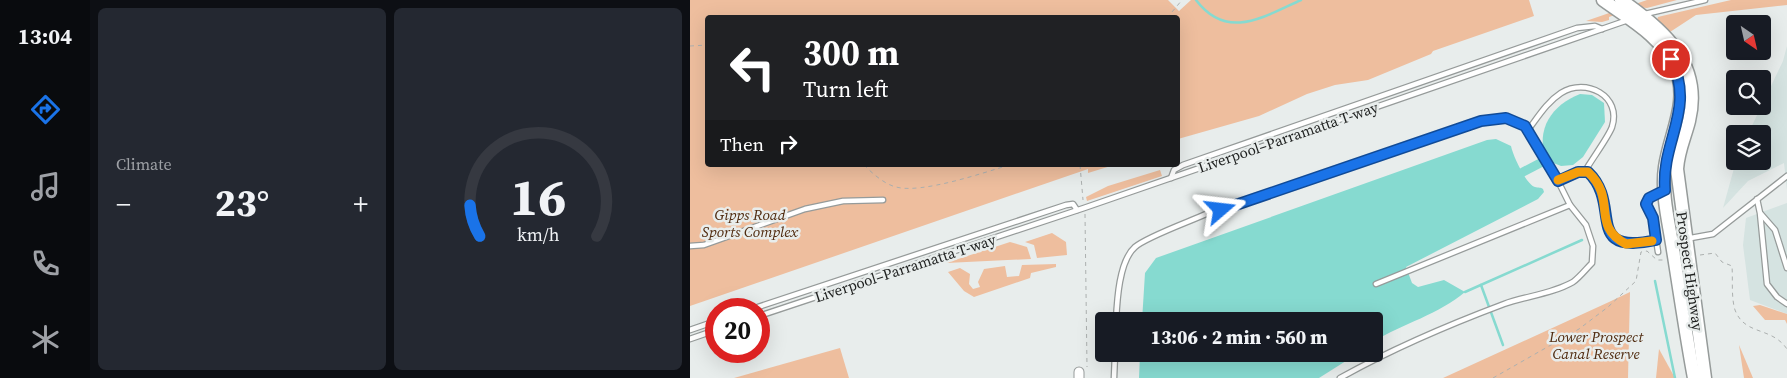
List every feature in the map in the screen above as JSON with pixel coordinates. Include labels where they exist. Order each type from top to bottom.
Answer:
[{"type":"main road","points":[[1603,0],[1629,11]]},
{"type":"main road","name":"Prospect Highway","points":[[1629,11],[1662,46],[1675,67],[1679,80],[1681,101],[1679,118],[1666,160],[1665,190],[1694,378]]},
{"type":"main road","name":"Prospect Highway","points":[[1629,11],[1672,42],[1684,65],[1689,82],[1690,114],[1679,151],[1676,169],[1705,378]]},
{"type":"lane","name":"Liverpool–Parramatta T-way","points":[[770,312],[1171,178],[1278,139],[1602,29],[1629,11],[1705,0]]},
{"type":"lane","points":[[1180,167],[1577,28],[1595,26],[1602,29]]},
{"type":"lane","points":[[1528,130],[1548,104],[1562,92],[1575,88],[1589,87],[1607,96],[1614,109],[1612,128],[1584,172]]},
{"type":"lane","points":[[1117,312],[1124,265],[1135,247],[1162,233],[1206,214],[1481,121],[1506,118],[1525,126],[1570,205],[1586,225],[1593,246],[1592,263],[1573,282],[1538,295],[1505,304],[1448,327],[1378,356],[1340,378]]},
{"type":"lane","points":[[1171,178],[1174,170],[1179,167]]},
{"type":"lane","points":[[1558,181],[1578,172],[1588,172],[1595,179],[1604,196],[1606,224],[1615,238],[1626,244],[1656,240]]},
{"type":"lane","points":[[1672,241],[1713,234],[1787,176]]},
{"type":"lane","points":[[1658,252],[1653,218],[1646,204],[1649,198],[1665,190]]},
{"type":"lane","points":[[1757,199],[1768,284],[1777,297],[1787,304]]},
{"type":"lane","points":[[690,246],[704,245],[805,209],[843,201],[883,200]]},
{"type":"lane","points":[[770,303],[1066,205],[1073,204],[1077,210]]},
{"type":"lane","points":[[1376,284],[1570,205]]},
{"type":"lane","points":[[1760,213],[1775,230],[1787,268]]},
{"type":"lane","points":[[690,330],[705,325]]},
{"type":"lane","points":[[690,339],[705,334]]},
{"type":"lane","points":[[1114,378],[1115,362]]},
{"type":"path","points":[[1169,15],[1181,1]]},
{"type":"path","points":[[690,46],[705,45]]},
{"type":"path","points":[[866,167],[871,173],[894,187],[912,188],[1001,167]]},
{"type":"path","points":[[1080,167],[1083,203]]},
{"type":"path","points":[[1082,373],[1085,213]]},
{"type":"path","points":[[1493,378],[1580,329],[1615,302],[1636,282],[1641,252],[1647,251],[1656,260],[1666,260]]},
{"type":"path","points":[[1700,255],[1715,253],[1722,262],[1732,266],[1734,304],[1739,316],[1750,328],[1772,334],[1787,349]]},
{"type":"shaded area","points":[[1787,46],[1787,190],[1784,163],[1771,170],[1771,125],[1752,125],[1757,115],[1771,115],[1771,86],[1783,61]]},
{"type":"shaded area","points":[[1734,170],[1770,170],[1748,181],[1723,208]]},
{"type":"shaded area","points":[[1787,203],[1787,314],[1750,300],[1743,245],[1746,218]]},
{"type":"green space","name":"Gipps Road Sports Complex","points":[[690,0],[1168,0],[1179,11],[1191,0],[1529,0],[1534,16],[1433,51],[1431,54],[1368,80],[1335,85],[1307,94],[1259,116],[1180,138],[1180,15],[705,15],[705,167],[1108,167],[1088,173],[1088,169],[713,298],[705,298],[705,301],[690,306]]},
{"type":"green space","points":[[1647,0],[1677,0],[1647,8],[1638,7],[1609,17],[1609,20],[1602,22],[1586,21]]},
{"type":"green space","points":[[1731,0],[1787,0],[1787,5],[1696,15],[1670,32],[1657,20],[1658,17]]},
{"type":"green space","points":[[1160,170],[1162,176],[1087,201],[1086,197],[1108,186]]},
{"type":"green space","points":[[1052,233],[1066,242],[1067,255],[1037,258],[1034,245],[1025,242]]},
{"type":"green space","points":[[1010,242],[1027,247],[1031,259],[946,263]]},
{"type":"green space","points":[[1056,264],[1056,267],[1031,273],[1030,278],[974,297],[964,291],[948,272],[960,268],[970,274],[969,284],[973,289],[980,287],[978,282],[984,269],[1005,266],[1007,277],[1019,276],[1022,265]]},
{"type":"green space","name":"Lower Prospect Canal Reserve","points":[[1630,292],[1628,378],[1443,378],[1609,302]]},
{"type":"green space","points":[[1760,305],[1787,314],[1787,324],[1785,320],[1765,320],[1753,306]]},
{"type":"green space","points":[[1739,345],[1753,378],[1744,378]]},
{"type":"green space","points":[[840,348],[849,378],[734,378]]},
{"type":"green space","points":[[1659,349],[1675,378],[1656,378]]},
{"type":"water","points":[[1580,94],[1592,95],[1604,103],[1605,122],[1583,157],[1573,165],[1561,166],[1546,160],[1543,149],[1545,128],[1548,120],[1561,105]]},
{"type":"water","points":[[1496,139],[1511,146],[1517,163],[1528,181],[1535,187],[1542,188],[1544,192],[1538,199],[1406,267],[1412,283],[1418,287],[1444,280],[1465,292],[1432,313],[1383,336],[1383,312],[1143,312],[1145,273],[1156,258],[1487,140]]},
{"type":"water","points":[[1140,362],[1344,362],[1319,378],[1139,378]]},
{"type":"waterway","points":[[1196,0],[1208,12],[1220,20],[1233,22],[1246,22],[1259,18],[1301,0]]},
{"type":"waterway","points":[[1523,172],[1546,160]]},
{"type":"waterway","points":[[1465,292],[1582,240]]},
{"type":"waterway","points":[[1655,281],[1675,378]]},
{"type":"waterway","points":[[1481,285],[1503,345]]},
{"type":"slow traffic","points":[[1558,180],[1578,172],[1588,172],[1595,179],[1604,196],[1606,224],[1609,232],[1626,244],[1652,241]]},
{"type":"route","points":[[1221,210],[1481,121],[1506,118],[1525,126],[1558,181],[1578,172],[1588,172],[1595,179],[1604,196],[1606,224],[1609,232],[1615,238],[1626,244],[1656,240],[1653,218],[1646,204],[1649,198],[1657,192],[1665,190],[1666,160],[1677,126],[1681,101],[1679,80],[1671,59]]}]
